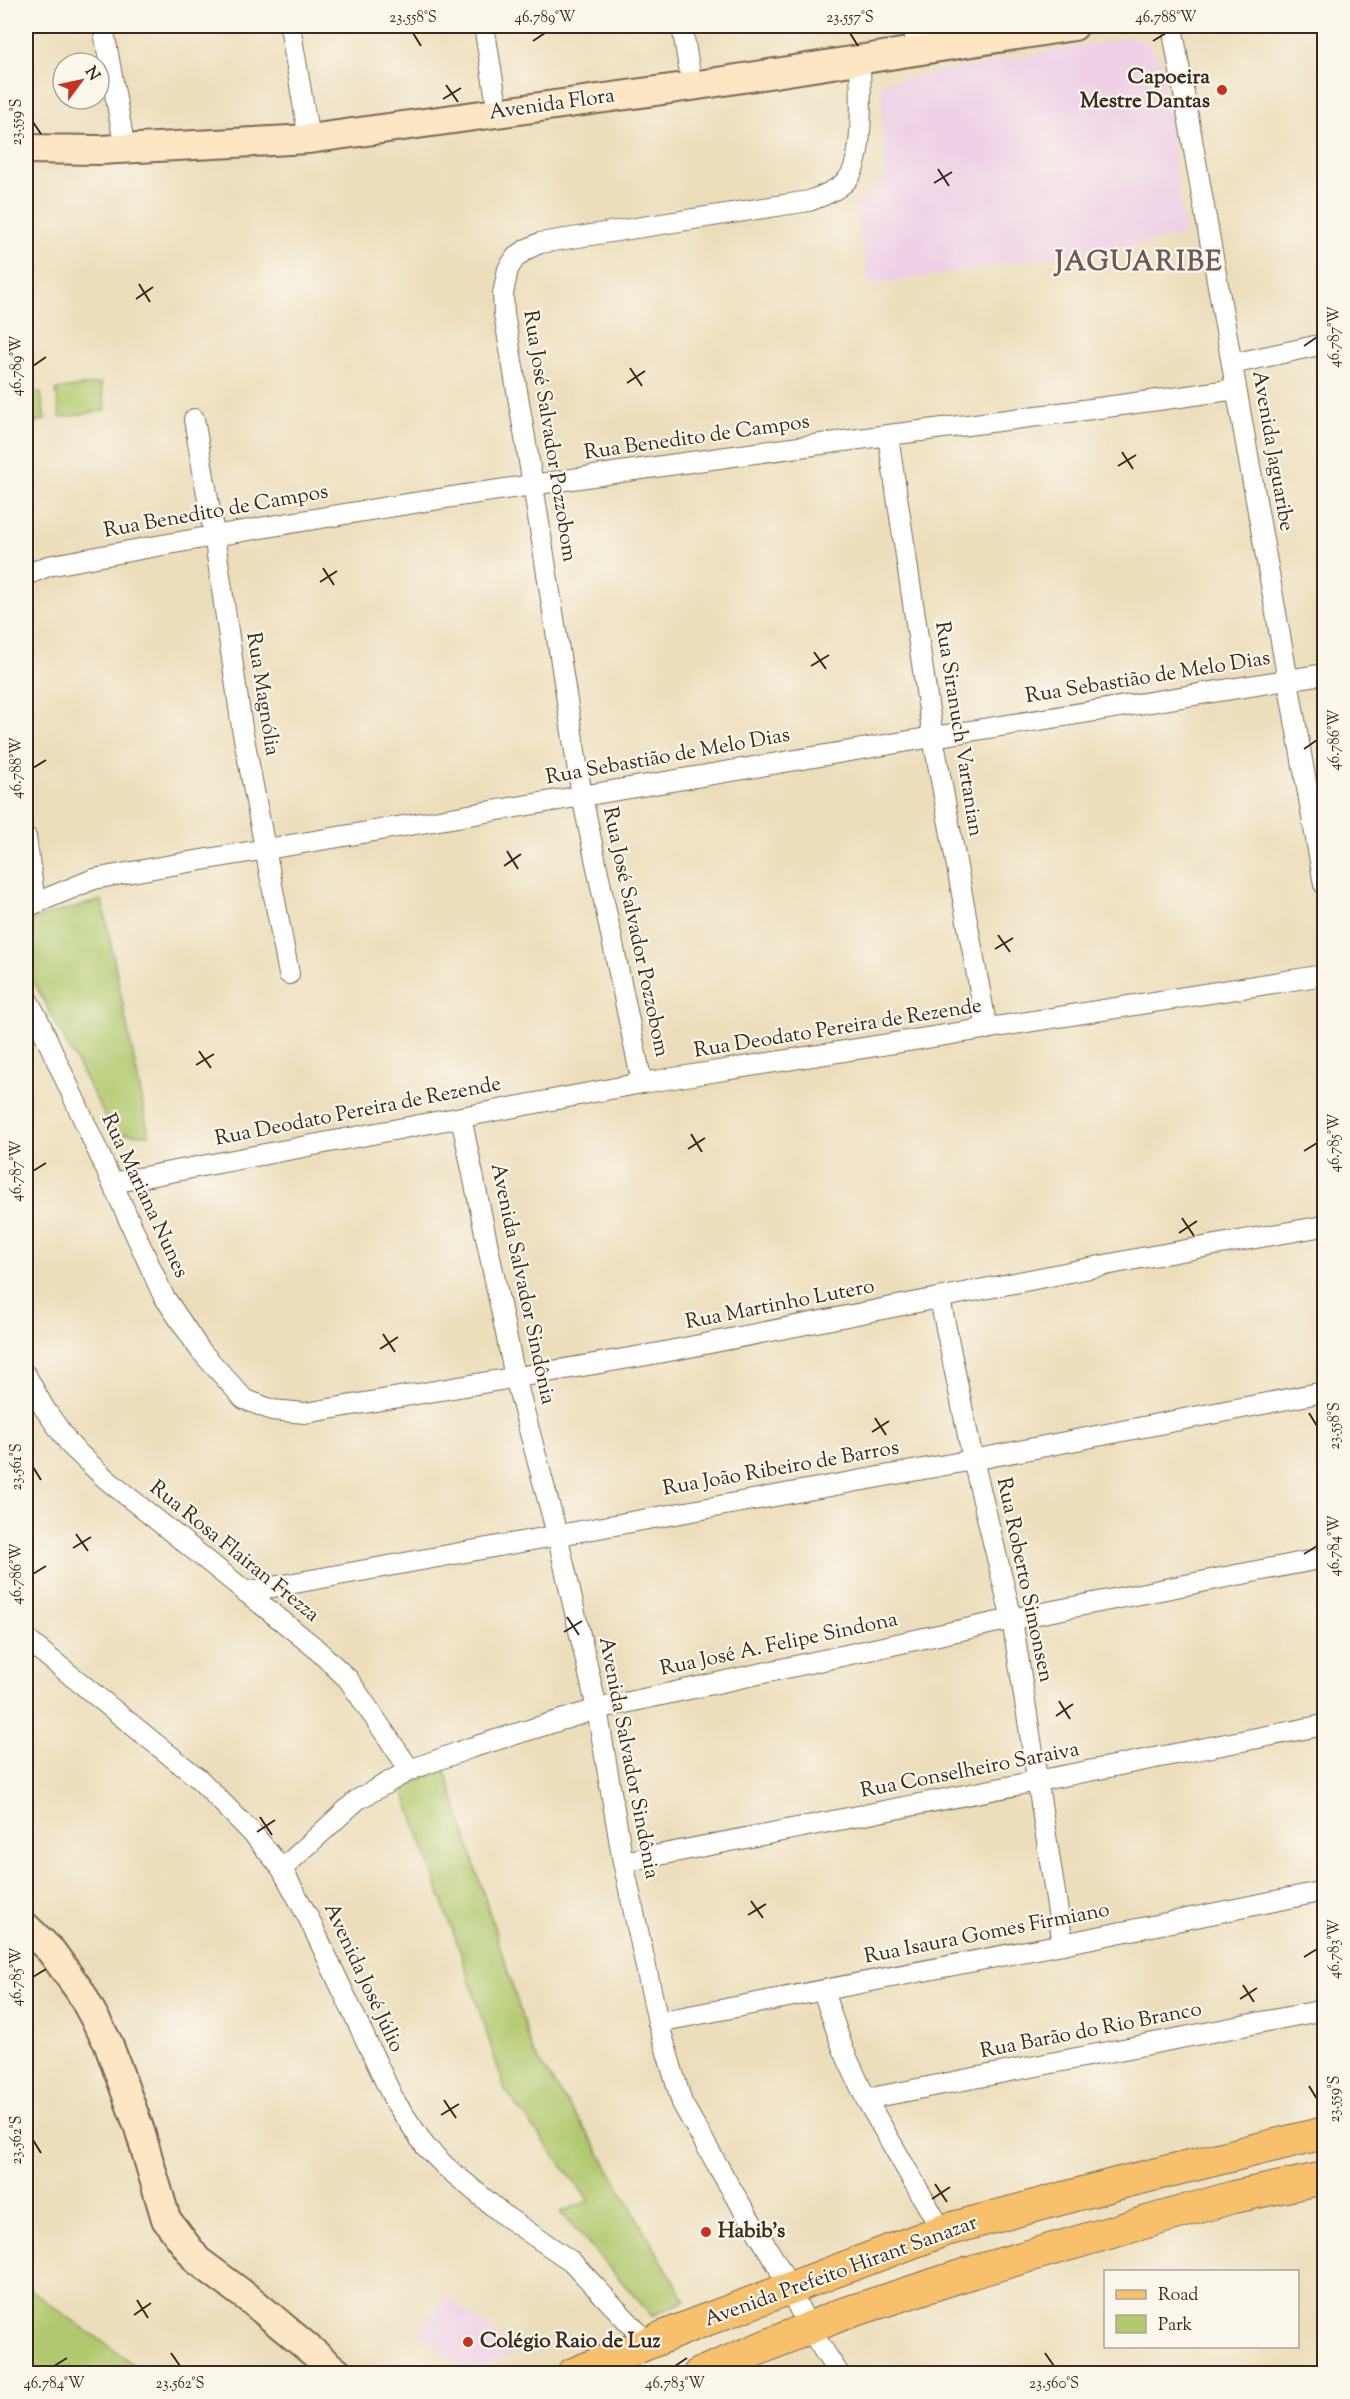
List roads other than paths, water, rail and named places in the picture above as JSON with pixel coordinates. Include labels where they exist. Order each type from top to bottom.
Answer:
[{"type":"main road","name":"Avenida Flora","points":[[26,149],[124,149],[309,139],[860,61],[916,38],[1074,26]]},
{"type":"main road","points":[[26,1927],[51,1951],[80,1991],[108,2043],[139,2128],[166,2219],[197,2260],[339,2373]]},
{"type":"main road","name":"Avenida Prefeito Hirant Sanazar","points":[[573,2373],[942,2231],[1120,2183],[1324,2133]]},
{"type":"main road","name":"Avenida Prefeito Hirant Sanazar","points":[[699,2373],[840,2314],[984,2268],[1234,2197],[1324,2178]]},
{"type":"street","points":[[103,26],[124,149]]},
{"type":"street","points":[[291,26],[309,139]]},
{"type":"street","points":[[484,26],[498,112]]},
{"type":"street","points":[[682,26],[692,86]]},
{"type":"street","name":"Avenida Jaguaribe","points":[[1172,26],[1324,884]]},
{"type":"street","name":"Rua José Salvador Pozzobom","points":[[642,1083],[582,796],[504,314],[504,281],[516,257],[540,243],[809,201],[832,192],[847,180],[855,166],[859,150],[860,61]]},
{"type":"street","points":[[1232,364],[1324,344]]},
{"type":"street","name":"Rua Benedito de Campos","points":[[26,575],[48,566],[214,534],[533,485],[1236,389]]},
{"type":"street","name":"Rua Magnólia","points":[[194,419],[214,534],[242,728],[289,974]]},
{"type":"street","name":"Rua Siranuch Vartanian","points":[[888,436],[933,737],[987,1029]]},
{"type":"street","name":"Rua Sebastião de Melo Dias","points":[[30,905],[94,879],[933,737],[1324,674]]},
{"type":"street","points":[[26,837],[30,905]]},
{"type":"street","name":"Rua Deodato Pereira de Rezende","points":[[112,1183],[642,1083],[1324,975]]},
{"type":"street","name":"Rua Mariana Nunes","points":[[26,998],[37,1017],[163,1295],[200,1350],[244,1399]]},
{"type":"street","name":"Avenida Salvador Sindônia","points":[[461,1116],[515,1377],[557,1534],[597,1709],[624,1862],[658,2022],[682,2103],[790,2288],[809,2328],[839,2373]]},
{"type":"street","name":"Rua Martinho Lutero","points":[[244,1399],[272,1410],[304,1413],[658,1353],[1141,1258],[1324,1226]]},
{"type":"street","name":"Rua Roberto Simonsen","points":[[940,1299],[973,1460],[1012,1619],[1063,1944]]},
{"type":"street","name":"Rua Rosa Flairan Frezza","points":[[26,1375],[44,1408],[71,1446],[106,1479],[313,1646],[348,1679],[410,1770]]},
{"type":"street","name":"Rua João Ribeiro de Barros","points":[[244,1592],[973,1460],[1324,1392]]},
{"type":"street","name":"Rua José A. Felipe Sindona","points":[[282,1869],[357,1800],[410,1770],[470,1748],[597,1709],[1012,1619],[1324,1558]]},
{"type":"street","name":"Avenida José Júlio","points":[[26,1639],[199,1779],[255,1836],[282,1869],[309,1919],[394,2100],[425,2146],[505,2216],[571,2262],[649,2344]]},
{"type":"street","name":"Rua Conselheiro Saraiva","points":[[624,1862],[1324,1725]]},
{"type":"street","name":"Rua Isaura Gomes Firmiano","points":[[658,2022],[1324,1891]]},
{"type":"street","points":[[823,1991],[843,2049],[866,2099],[942,2231]]},
{"type":"street","name":"Rua Barão do Rio Branco","points":[[866,2099],[1324,2010]]},
{"type":"place","name":"Capoeira Mestre Dantas","points":[[1222,90]]},
{"type":"place","name":"Habib's","points":[[706,2232]]},
{"type":"place","name":"Colégio Raio de Luz","points":[[468,2342]]},
{"type":"district","name":"JAGUARIBE","points":[[1139,263]]}]
